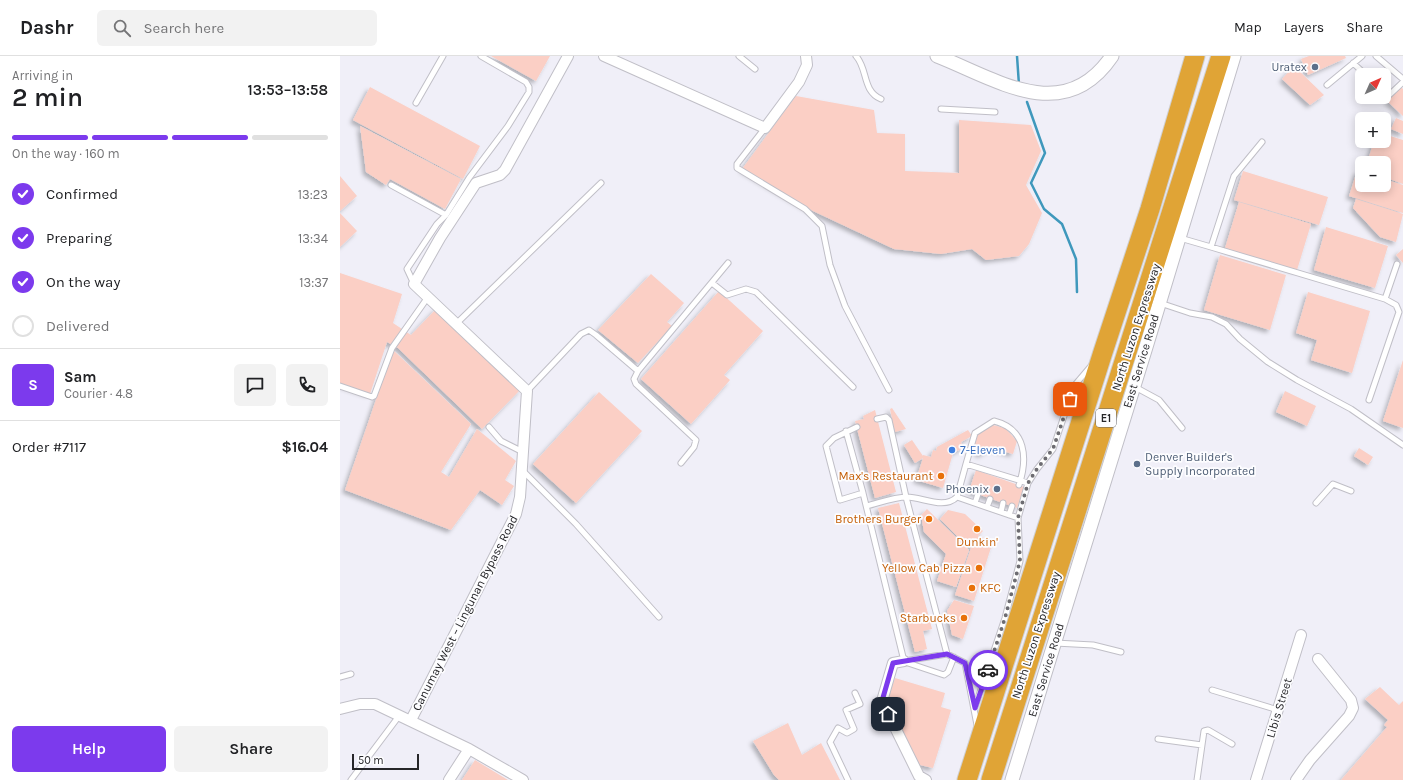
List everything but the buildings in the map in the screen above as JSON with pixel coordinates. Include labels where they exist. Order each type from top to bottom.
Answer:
[{"type":"highway","points":[[1182,98],[1184,56]]},
{"type":"highway","name":"North Luzon Expressway","points":[[967,780],[1150,209],[1195,56]]},
{"type":"highway","name":"North Luzon Expressway","points":[[991,780],[1232,56]]},
{"type":"street","points":[[527,391],[457,323],[414,284],[440,238],[476,183],[500,175],[505,170],[568,56]]},
{"type":"street","points":[[604,56],[765,128],[799,82],[807,66],[806,56]]},
{"type":"street","points":[[937,56],[1014,89],[1029,92],[1069,91],[1092,78],[1105,66],[1112,56]]},
{"type":"street","name":"East Service Road","points":[[1012,780],[1134,387],[1232,56]]},
{"type":"street","name":"Canumay West – Lingunan Bypass Road","points":[[411,720],[516,514],[520,497],[527,391]]},
{"type":"street","name":"Libis Street","points":[[1256,780],[1300,635]]},
{"type":"street","points":[[1296,780],[1310,760],[1349,716],[1353,708],[1351,700],[1318,659]]},
{"type":"street","points":[[904,662],[893,663],[882,701],[919,776],[926,780]]},
{"type":"street","points":[[340,709],[360,704],[375,704],[469,749],[523,780]]},
{"type":"street","points":[[449,780],[469,749]]},
{"type":"lane","points":[[416,103],[443,56]]},
{"type":"lane","points":[[414,284],[407,269],[437,224],[446,215],[469,178],[492,149],[529,92],[529,87],[526,82],[481,56]]},
{"type":"lane","points":[[739,56],[755,69]]},
{"type":"lane","points":[[856,56],[861,62],[868,89],[874,96],[881,99]]},
{"type":"lane","points":[[1326,85],[1362,56]]},
{"type":"lane","points":[[1376,56],[1403,80],[1391,93]]},
{"type":"lane","points":[[1354,63],[1359,68]]},
{"type":"lane","points":[[941,109],[995,112]]},
{"type":"lane","points":[[765,128],[737,164],[737,168],[805,209],[818,220],[822,226],[830,265],[845,306],[889,390]]},
{"type":"lane","points":[[1211,247],[1234,176],[1247,158],[1262,142]]},
{"type":"lane","points":[[457,323],[601,183]]},
{"type":"lane","points":[[391,185],[446,215]]},
{"type":"lane","points":[[1179,238],[1385,299],[1396,305],[1399,312],[1369,400]]},
{"type":"lane","points":[[681,463],[694,447],[696,440],[636,384],[634,379],[638,371],[728,263]]},
{"type":"lane","points":[[1385,299],[1397,264]]},
{"type":"lane","points":[[712,283],[727,295],[746,289],[756,292],[853,387]]},
{"type":"lane","points":[[340,386],[372,397],[374,396],[392,348],[428,297]]},
{"type":"lane","points":[[1159,303],[1170,308],[1212,316],[1226,324],[1240,339],[1268,362],[1297,380],[1351,409],[1403,445]]},
{"type":"lane","points":[[527,391],[581,334],[589,330],[596,334],[638,371]]},
{"type":"lane","points":[[975,708],[1005,618],[1020,561],[1018,518],[1028,483],[1053,449],[1074,386],[1103,352]]},
{"type":"lane","points":[[1134,387],[1158,400],[1182,428]]},
{"type":"lane","points":[[877,419],[886,417],[889,420],[906,497],[947,654]]},
{"type":"lane","points":[[867,506],[906,497],[949,503],[957,497],[976,433],[994,421],[1001,423],[1016,432],[1023,442],[1019,483]]},
{"type":"lane","points":[[489,427],[501,441],[523,452]]},
{"type":"lane","points":[[857,427],[846,431],[826,445],[837,494],[840,500],[863,493]]},
{"type":"lane","points":[[846,431],[867,506],[904,662]]},
{"type":"lane","points":[[966,464],[1019,483],[1028,483]]},
{"type":"lane","points":[[522,470],[576,524],[659,617]]},
{"type":"lane","points":[[1316,503],[1333,484],[1351,490]]},
{"type":"lane","points":[[975,503],[978,494]]},
{"type":"lane","points":[[957,497],[1018,518]]},
{"type":"lane","points":[[987,507],[990,499]]},
{"type":"lane","points":[[1001,512],[1003,503]]},
{"type":"lane","points":[[1009,515],[1012,506]]},
{"type":"lane","points":[[1054,643],[1093,645],[1121,652]]},
{"type":"lane","points":[[904,662],[947,654],[965,663],[975,708],[980,741]]},
{"type":"lane","points":[[904,662],[944,675],[948,672],[954,657]]},
{"type":"lane","points":[[340,677],[351,674]]},
{"type":"lane","points":[[1212,690],[1278,710]]},
{"type":"lane","points":[[848,780],[830,742],[838,728],[847,733],[854,729],[846,710],[860,704],[855,693]]},
{"type":"lane","points":[[351,780],[400,715]]},
{"type":"lane","points":[[1197,780],[1204,731],[1206,730],[1232,744]]},
{"type":"lane","points":[[1158,739],[1202,745]]},
{"type":"waterway","points":[[1017,56],[1019,85]]},
{"type":"waterway","points":[[1027,102],[1045,153],[1031,183],[1044,209],[1062,224],[1076,259],[1077,292]]},
{"type":"way so far","points":[[988,670],[1005,618],[1020,561],[1018,518],[1028,483],[1053,449],[1070,399]]},
{"type":"place","name":"Uratex","points":[[1315,67]]},
{"type":"place","name":"7-Eleven","points":[[952,450]]},
{"type":"place","name":"Denver Builder's Supply Incorporated","points":[[1137,464]]},
{"type":"place","name":"Max's Restaurant","points":[[941,476]]},
{"type":"place","name":"Phoenix","points":[[997,489]]},
{"type":"place","name":"Brothers Burger","points":[[929,519]]},
{"type":"place","name":"Dunkin'","points":[[977,529]]},
{"type":"place","name":"Yellow Cab Pizza","points":[[979,568]]},
{"type":"place","name":"KFC","points":[[972,588]]},
{"type":"place","name":"Starbucks","points":[[964,618]]},
{"type":"route","points":[[888,714],[882,701],[893,663],[947,654],[965,663],[975,708],[988,670]]}]
